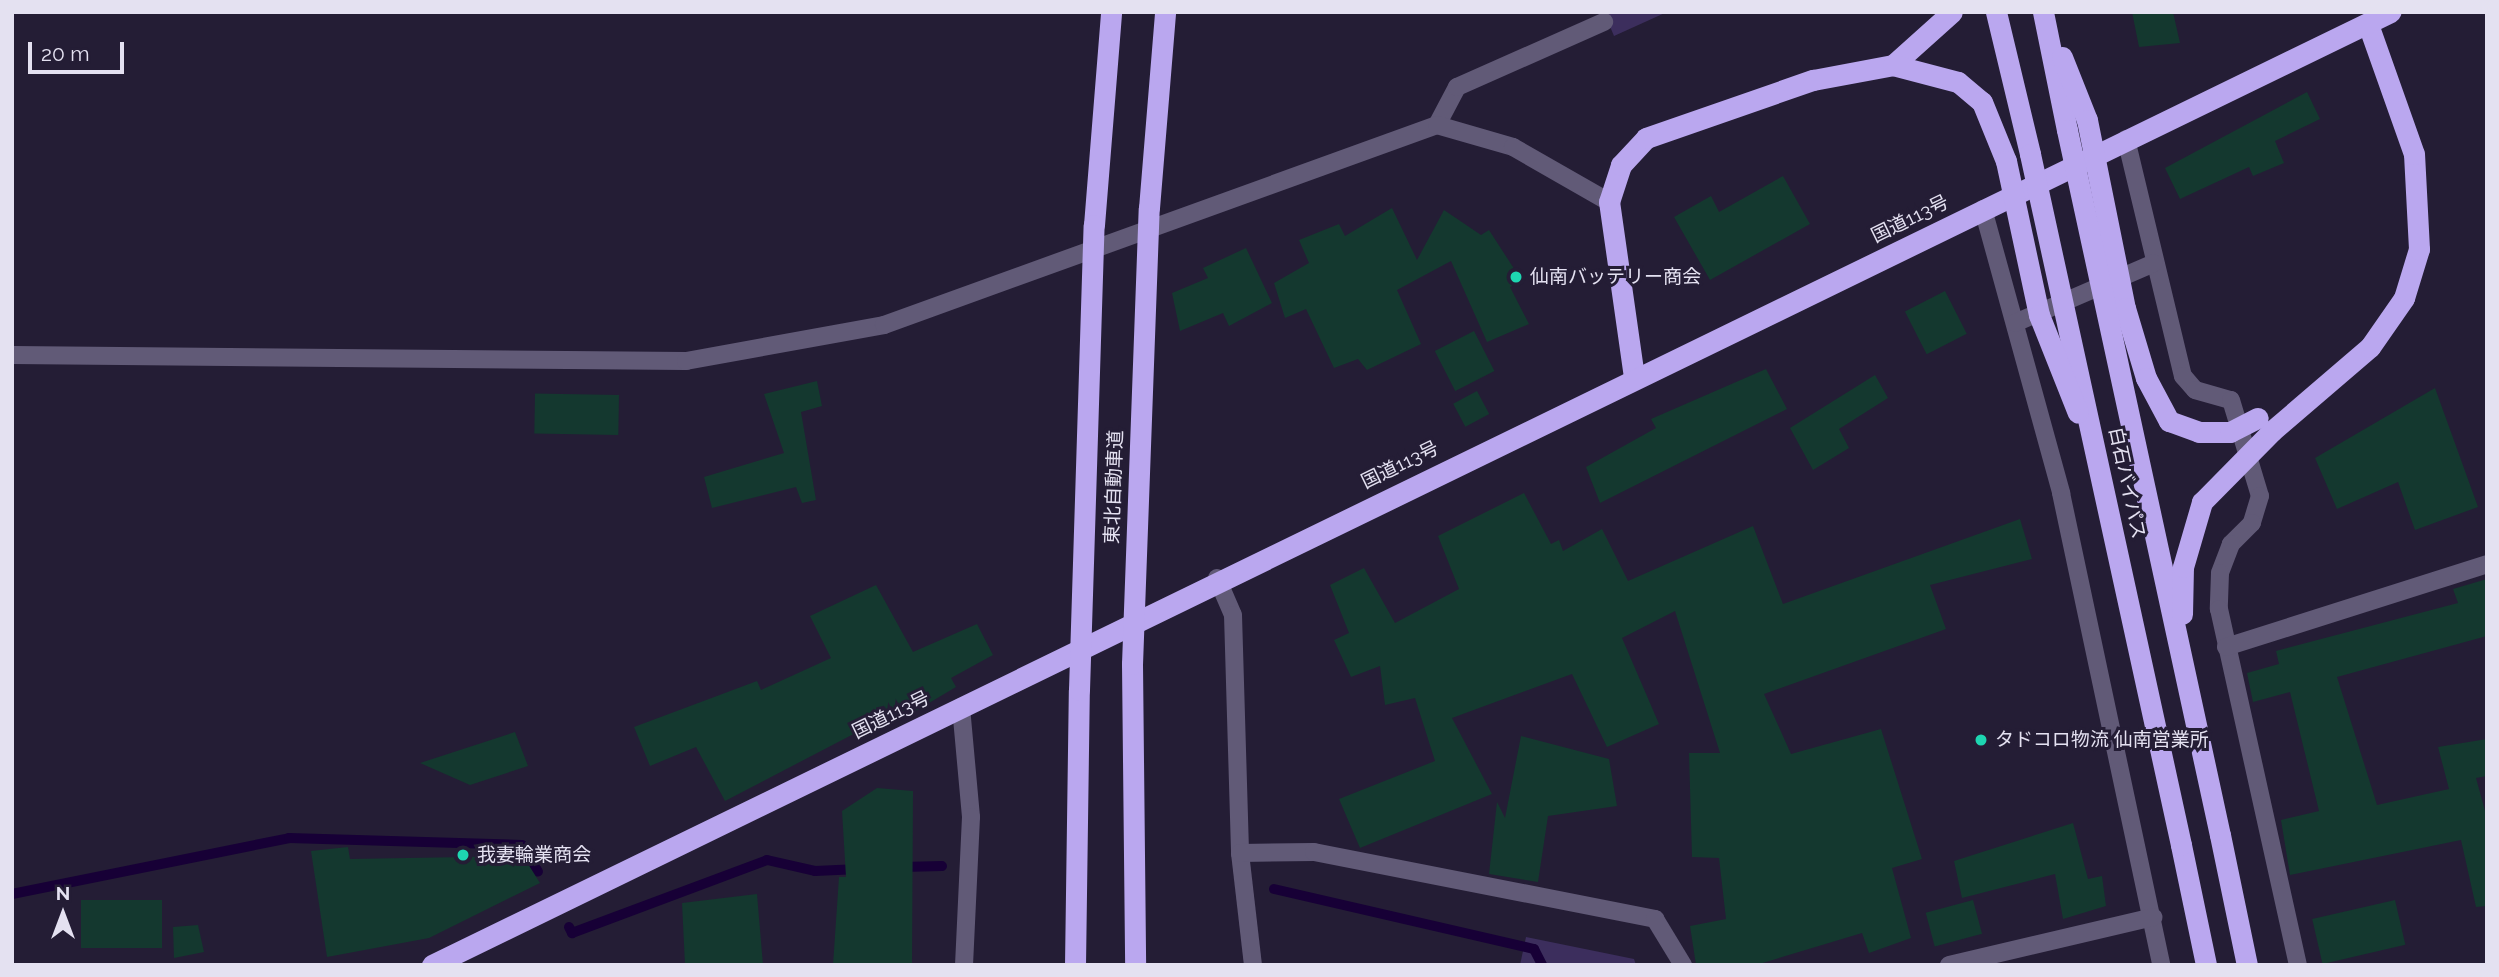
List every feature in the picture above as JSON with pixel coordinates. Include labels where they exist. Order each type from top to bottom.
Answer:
[{"type":"highway","name":"東北自動車道","points":[[1075,965],[1079,690],[1094,225],[1111,12]]},
{"type":"highway","name":"東北自動車道","points":[[1135,965],[1132,664],[1149,208],[1165,12]]},
{"type":"highway","points":[[1893,65],[1952,12]]},
{"type":"highway","name":"白石バイパス","points":[[1996,12],[2103,477],[2206,965]]},
{"type":"highway","points":[[2044,12],[2087,120],[2125,308],[2146,378],[2169,421],[2199,432],[2230,432],[2265,425]]},
{"type":"highway","name":"白石バイパス","points":[[2044,12],[2067,130],[2182,649],[2247,965]]},
{"type":"highway","name":"国道113号","points":[[432,965],[961,707],[1217,578],[2390,12]]},
{"type":"highway","points":[[2182,649],[2183,567],[2202,502],[2265,425],[2323,388],[2370,347],[2404,298],[2419,249],[2414,154],[2368,23]]},
{"type":"highway","points":[[1634,377],[1609,202],[1621,165],[1646,138],[1801,84],[1893,65],[1928,70],[1974,95],[1996,127],[2039,316],[2103,477]]},
{"type":"street","points":[[1437,125],[1457,87],[1604,22]]},
{"type":"street","points":[[12,355],[686,361],[884,325],[1437,125],[1513,148],[1609,202]]},
{"type":"street","points":[[2126,139],[2183,376],[2195,390],[2231,400],[2260,496],[2252,523],[2231,544],[2220,573],[2226,647],[2298,965]]},
{"type":"street","points":[[1983,209],[2061,493],[2153,916],[2161,965]]},
{"type":"street","points":[[2015,323],[2154,263]]},
{"type":"street","points":[[2226,647],[2487,564]]},
{"type":"street","points":[[1217,578],[1233,615],[1240,853],[1253,965]]},
{"type":"street","points":[[961,707],[971,817],[964,965]]},
{"type":"street","points":[[1240,853],[1314,852],[1655,919],[1683,965]]},
{"type":"street","points":[[1949,965],[2153,916]]},
{"type":"shaded area","points":[[1604,12],[1667,12],[1614,36]]},
{"type":"shaded area","points":[[1526,937],[1634,959],[1636,965],[1520,965]]},
{"type":"building","points":[[2132,12],[2173,12],[2180,43],[2139,47]]},
{"type":"building","points":[[2307,92],[2320,119],[2275,141],[2284,163],[2253,176],[2249,167],[2180,199],[2165,168]]},
{"type":"building","points":[[1783,176],[1810,224],[1710,280],[1674,217],[1711,196],[1719,212]]},
{"type":"building","points":[[1392,208],[1417,260],[1444,210],[1481,235],[1489,230],[1522,281],[1510,287],[1529,324],[1487,342],[1451,261],[1397,290],[1421,344],[1367,370],[1358,359],[1334,368],[1306,309],[1285,318],[1274,283],[1309,263],[1299,240],[1339,224],[1345,236]]},
{"type":"building","points":[[1246,248],[1272,303],[1229,326],[1223,313],[1180,331],[1172,293],[1208,278],[1203,268]]},
{"type":"building","points":[[1945,291],[1967,334],[1927,354],[1905,311]]},
{"type":"building","points":[[1474,331],[1494,371],[1455,391],[1435,351]]},
{"type":"building","points":[[1766,369],[1787,409],[1600,503],[1586,467],[1656,428],[1651,419]]},
{"type":"building","points":[[1875,375],[1888,398],[1839,429],[1849,448],[1813,470],[1790,428]]},
{"type":"building","points":[[817,381],[822,406],[801,412],[816,500],[802,503],[796,487],[712,508],[704,477],[784,453],[764,394]]},
{"type":"building","points":[[2435,388],[2478,507],[2415,530],[2398,482],[2337,509],[2315,458]]},
{"type":"building","points":[[1477,391],[1489,414],[1465,427],[1453,404]]},
{"type":"building","points":[[535,394],[619,395],[618,435],[534,434]]},
{"type":"building","points":[[1524,493],[1551,544],[1559,540],[1563,551],[1602,529],[1628,581],[1753,526],[1783,604],[2020,519],[2032,559],[1930,585],[1946,629],[1764,694],[1791,754],[1881,729],[1922,859],[1892,868],[1911,938],[1869,953],[1862,933],[1756,965],[1696,965],[1690,926],[1726,919],[1719,858],[1692,857],[1689,753],[1720,753],[1675,611],[1622,638],[1659,724],[1607,747],[1572,674],[1452,718],[1492,794],[1360,848],[1339,799],[1435,761],[1415,698],[1385,705],[1380,666],[1351,677],[1334,640],[1349,633],[1330,585],[1364,568],[1395,623],[1459,589],[1438,536]]},
{"type":"building","points":[[2487,579],[2487,636],[2337,677],[2377,805],[2449,789],[2438,747],[2487,739],[2487,776],[2476,778],[2487,818],[2487,906],[2476,907],[2461,840],[2290,875],[2281,820],[2319,811],[2290,692],[2253,702],[2247,673],[2279,664],[2276,651],[2458,603],[2453,589]]},
{"type":"building","points":[[876,585],[913,652],[977,624],[993,655],[951,678],[956,687],[897,722],[892,714],[725,801],[696,747],[650,766],[634,727],[757,681],[761,690],[831,658],[810,616]]},
{"type":"building","points":[[515,732],[528,766],[470,785],[420,763]]},
{"type":"building","points":[[1521,736],[1609,759],[1617,806],[1548,816],[1538,882],[1489,874],[1497,802],[1505,818]]},
{"type":"building","points":[[877,788],[913,791],[912,965],[833,965],[839,877],[846,877],[842,811]]},
{"type":"building","points":[[2073,823],[2088,879],[2102,876],[2106,906],[2063,919],[2055,874],[1962,898],[1954,861]]},
{"type":"building","points":[[348,847],[350,859],[523,856],[540,883],[429,938],[327,957],[311,851]]},
{"type":"building","points":[[757,894],[763,965],[685,965],[682,903]]},
{"type":"building","points":[[81,900],[162,900],[162,948],[81,948]]},
{"type":"building","points":[[1973,900],[1982,934],[1935,946],[1926,913]]},
{"type":"building","points":[[2395,900],[2405,945],[2323,964],[2312,919]]},
{"type":"building","points":[[198,925],[204,952],[174,958],[173,927]]},
{"type":"waterway","points":[[12,894],[289,838],[522,845],[538,872]]},
{"type":"waterway","points":[[569,927],[572,933],[767,860],[815,871],[859,869]]},
{"type":"waterway","points":[[902,867],[942,866]]},
{"type":"waterway","points":[[1274,889],[1534,949],[1542,965]]},
{"type":"place","name":"仙南バッテリー商会","points":[[1516,277]]},
{"type":"place","name":"タドコロ物流 仙南営業所","points":[[1981,740]]},
{"type":"place","name":"我妻輪業商会","points":[[463,855]]}]
